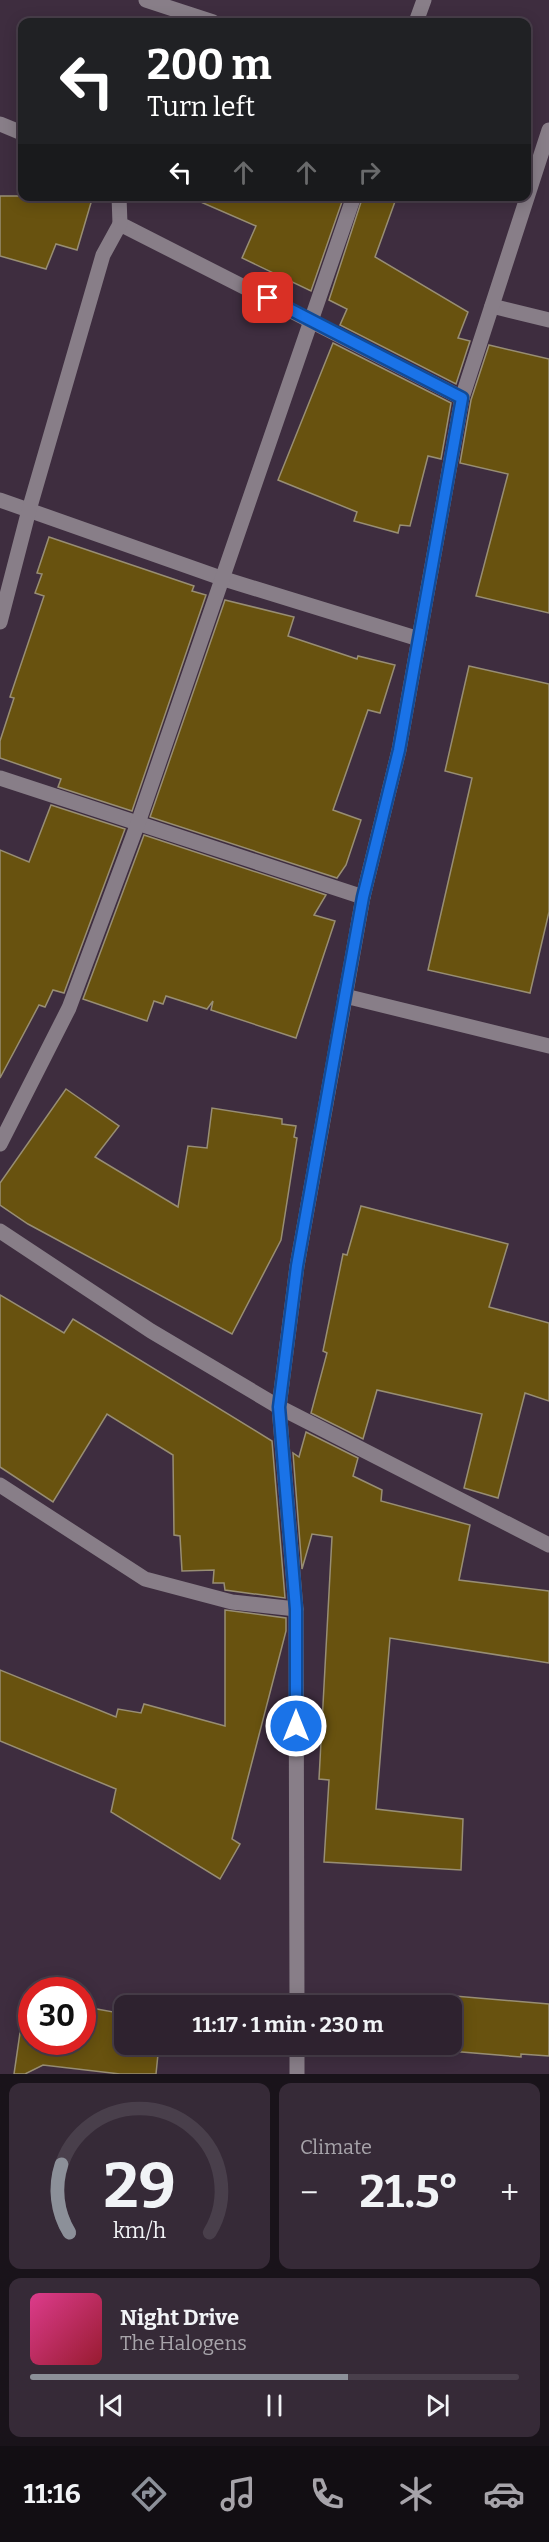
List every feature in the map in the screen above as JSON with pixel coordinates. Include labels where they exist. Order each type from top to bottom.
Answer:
[{"type":"street","points":[[146,0],[201,18]]},
{"type":"street","points":[[417,18],[424,0]]},
{"type":"street","points":[[0,124],[18,131]]},
{"type":"street","points":[[531,186],[549,130]]},
{"type":"street","points":[[0,622],[28,510],[103,255],[120,224],[119,201]]},
{"type":"street","points":[[0,1144],[69,1008],[138,823],[352,201]]},
{"type":"street","points":[[297,1995],[296,1609],[279,1407],[297,1266],[363,897],[399,750],[462,398],[526,201]]},
{"type":"street","points":[[120,224],[462,398]]},
{"type":"street","points":[[492,306],[549,320]]},
{"type":"street","points":[[0,500],[221,579],[419,639]]},
{"type":"street","points":[[0,778],[363,897]]},
{"type":"street","points":[[345,996],[549,1046]]},
{"type":"street","points":[[0,1231],[151,1331],[279,1407],[549,1545]]},
{"type":"street","points":[[0,1485],[145,1579],[232,1602],[296,1609]]},
{"type":"street","points":[[297,2055],[297,2074]]},
{"type":"building","points":[[0,196],[18,196],[18,201],[92,201],[77,250],[56,244],[46,269],[0,256]]},
{"type":"building","points":[[198,201],[342,201],[311,291],[242,258],[256,226]]},
{"type":"building","points":[[361,201],[395,201],[375,257],[468,312],[458,338],[470,341],[456,384],[340,325],[347,309],[329,300]]},
{"type":"building","points":[[333,343],[451,403],[441,459],[428,456],[410,526],[400,525],[398,533],[354,521],[357,512],[278,480]]},
{"type":"building","points":[[489,345],[549,359],[549,613],[476,596],[508,474],[460,463],[471,400]]},
{"type":"building","points":[[49,537],[194,586],[192,591],[206,595],[132,811],[58,787],[61,779],[0,758],[0,741],[14,698],[10,697],[44,596],[35,593],[42,574],[37,573]]},
{"type":"building","points":[[225,600],[294,617],[288,636],[357,659],[358,656],[395,665],[380,713],[368,710],[333,810],[361,820],[346,865],[337,878],[150,817]]},
{"type":"building","points":[[469,666],[549,684],[549,912],[530,993],[428,970],[472,778],[445,771]]},
{"type":"building","points":[[51,805],[125,829],[64,993],[53,990],[45,1007],[39,1005],[0,1078],[0,850],[29,862]]},
{"type":"building","points":[[144,835],[326,895],[314,915],[335,921],[296,1038],[211,1010],[213,1001],[207,1009],[166,996],[163,1004],[154,1001],[147,1021],[83,999]]},
{"type":"building","points":[[66,1089],[119,1126],[95,1157],[178,1207],[188,1146],[207,1148],[212,1108],[282,1119],[282,1124],[296,1126],[294,1137],[297,1138],[281,1240],[232,1334],[28,1224],[0,1205],[0,1183]]},
{"type":"building","points":[[361,1206],[508,1244],[489,1307],[549,1323],[549,1401],[525,1393],[498,1498],[464,1488],[482,1414],[377,1390],[363,1439],[311,1413],[327,1353],[323,1351],[343,1254],[347,1255]]},
{"type":"building","points":[[0,1295],[64,1333],[73,1319],[272,1441],[285,1598],[225,1590],[224,1583],[213,1583],[214,1570],[182,1571],[180,1536],[174,1535],[173,1455],[107,1414],[53,1502],[0,1467]]},
{"type":"building","points":[[306,1432],[358,1458],[353,1476],[382,1490],[381,1501],[470,1525],[459,1580],[549,1591],[549,1663],[390,1638],[376,1809],[463,1819],[461,1870],[324,1862],[329,1780],[319,1779],[332,1537],[312,1534],[302,1569],[293,1453],[299,1457]]},
{"type":"building","points":[[225,1610],[286,1618],[286,1631],[232,1839],[240,1844],[220,1879],[111,1812],[116,1789],[0,1741],[0,1670],[116,1717],[118,1709],[141,1713],[144,1704],[225,1726]]},
{"type":"building","points":[[462,1997],[549,2004],[549,2056],[521,2054],[521,2057],[462,2052]]},
{"type":"building","points":[[114,2008],[114,2055],[158,2055],[156,2074],[120,2074],[43,2065],[25,2074],[14,2074],[18,2046],[18,2055],[96,2055],[96,2009],[113,2012]]},
{"type":"route","points":[[268,298],[462,398],[399,750],[363,897],[345,996],[297,1266],[279,1407],[296,1609],[296,1726]]}]
